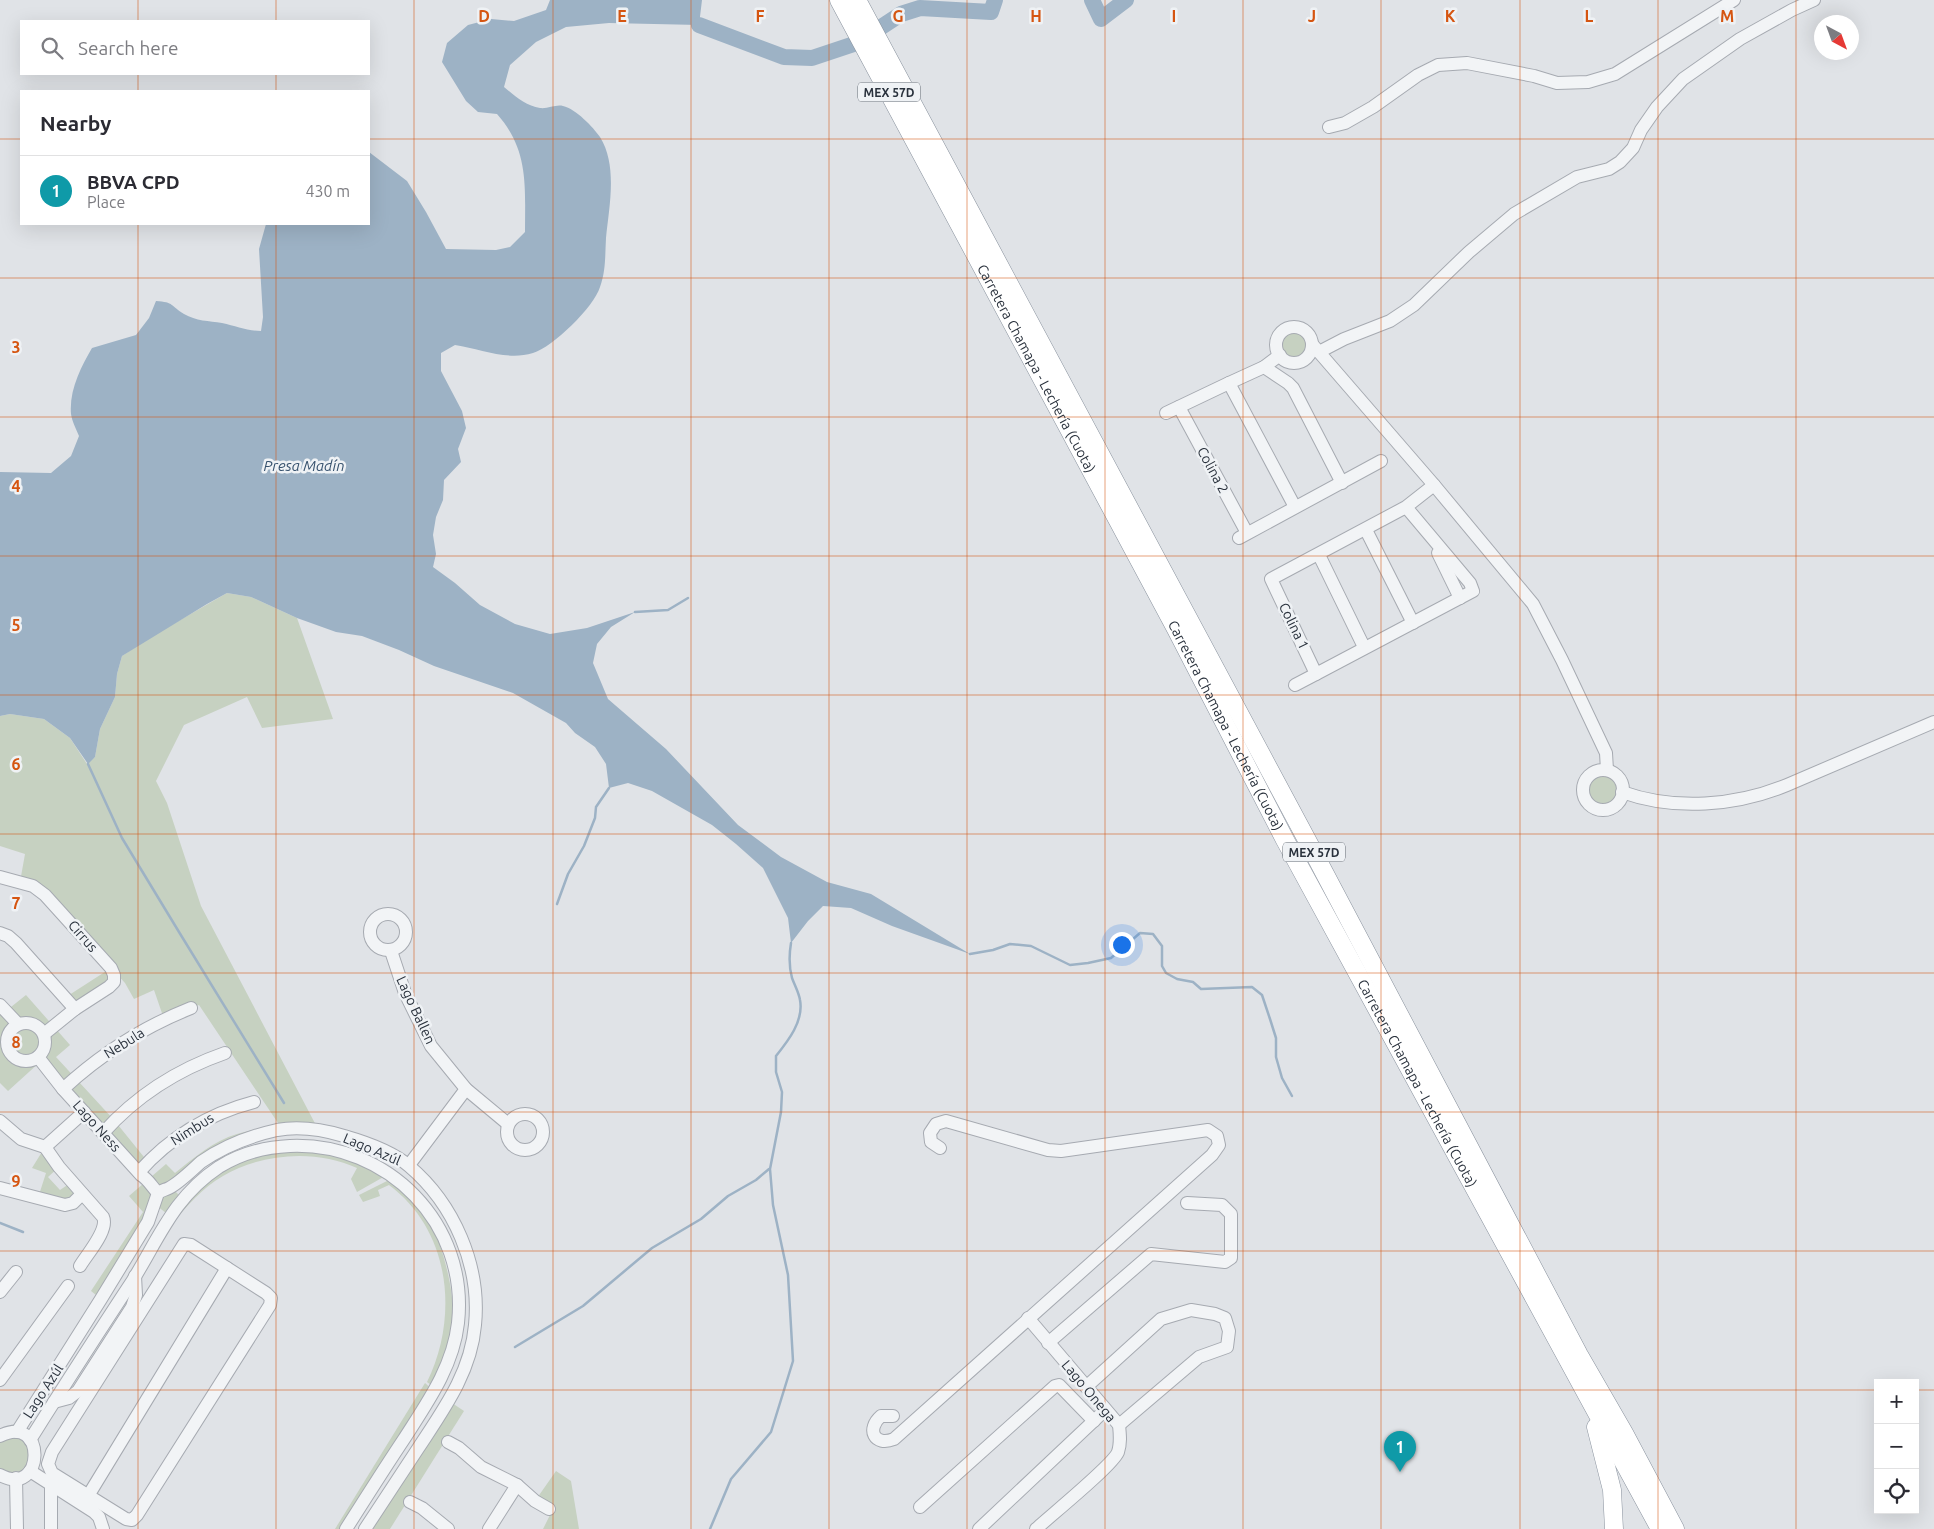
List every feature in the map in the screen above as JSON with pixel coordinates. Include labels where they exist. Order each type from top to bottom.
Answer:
[{"type":"highway","name":"Carretera Chamapa - Lechería (Cuota)","points":[[839,0],[945,180],[1303,832],[1579,1355],[1675,1529]]},
{"type":"highway","name":"Carretera Chamapa - Lechería (Cuota)","points":[[857,0],[945,180],[1286,840],[1660,1529]]},
{"type":"highway","points":[[1569,1362],[1599,1434],[1612,1490],[1614,1529]]},
{"type":"highway","points":[[1665,1511],[1683,1529]]},
{"type":"street","points":[[1329,127],[1346,123],[1373,107],[1418,75],[1438,65],[1467,63],[1534,76],[1557,83],[1588,82],[1615,74],[1734,0]]},
{"type":"street","points":[[1166,413],[1283,358],[1295,362],[1304,360],[1316,348],[1390,322],[1414,305],[1469,252],[1514,214],[1577,177],[1609,169],[1620,162],[1633,148],[1641,130],[1657,107],[1683,79],[1740,39],[1814,0]]},
{"type":"street","points":[[1279,377],[1283,358],[1277,346],[1278,337],[1289,328],[1303,329],[1310,335],[1316,348],[1533,604],[1562,660],[1606,754],[1607,770]]},
{"type":"street","points":[[1264,367],[1288,382],[1293,388],[1342,482]]},
{"type":"street","points":[[1230,383],[1296,507]]},
{"type":"street","name":"Colina 2","points":[[1179,406],[1243,536],[1381,461]]},
{"type":"street","name":"Colina 1","points":[[1316,674],[1266,582],[1406,507],[1434,485]]},
{"type":"street","points":[[1295,685],[1364,647],[1478,589],[1470,583],[1430,538],[1406,507]]},
{"type":"street","points":[[1366,530],[1413,623]]},
{"type":"street","points":[[1430,538],[1460,598]]},
{"type":"street","points":[[1319,555],[1364,647]]},
{"type":"street","points":[[1622,792],[1643,800],[1667,803],[1738,801],[1765,794],[1934,722]]},
{"type":"street","points":[[1607,770],[1616,774],[1621,782],[1622,792],[1618,803],[1607,809],[1596,809],[1586,802],[1582,790],[1586,779],[1595,771],[1607,770]]},
{"type":"street","name":"Cirrus","points":[[0,877],[32,886],[45,895],[111,968],[114,974],[114,982],[109,987],[75,1009],[44,1034]]},
{"type":"street","points":[[0,933],[16,943],[75,1009]]},
{"type":"street","name":"Lago Ballen","points":[[391,950],[405,992],[427,1038],[438,1055],[466,1089],[508,1124]]},
{"type":"street","points":[[0,1005],[18,1024]]},
{"type":"street","name":"Nebula","points":[[64,1089],[118,1045],[164,1019],[191,1008]]},
{"type":"street","points":[[28,1022],[38,1026],[44,1034],[46,1042],[44,1050],[38,1057],[31,1060],[21,1060],[13,1056],[4,1037],[18,1024],[28,1022]]},
{"type":"street","points":[[103,1133],[133,1103],[154,1087],[184,1070],[224,1053]]},
{"type":"street","name":"Lago Ness","points":[[38,1057],[84,1112],[159,1193]]},
{"type":"street","points":[[403,1184],[411,1182],[409,1166],[466,1089]]},
{"type":"street","name":"Nimbus","points":[[140,1174],[163,1148],[197,1124],[234,1107],[254,1102]]},
{"type":"street","points":[[45,1147],[84,1112]]},
{"type":"street","points":[[0,1121],[21,1139],[45,1147],[58,1167],[103,1217],[105,1222],[104,1229],[80,1266]]},
{"type":"street","points":[[893,1416],[881,1416],[874,1422],[872,1428],[874,1435],[879,1440],[886,1442],[894,1439],[1212,1155],[1219,1145],[1217,1136],[1208,1130],[1195,1130],[1074,1151],[1048,1150],[946,1121],[936,1124],[930,1132],[931,1142],[940,1148]]},
{"type":"street","name":"Lago Azúl","points":[[17,1432],[119,1271],[148,1222],[159,1193],[230,1144],[279,1130],[306,1129],[332,1132],[370,1145],[409,1166],[440,1200],[461,1236],[470,1263],[476,1294],[475,1325],[470,1354],[462,1377],[454,1393],[365,1529]]},
{"type":"street","name":"Lago Azúl","points":[[30,1440],[135,1276],[171,1213],[181,1200],[200,1182],[220,1167],[244,1155],[279,1146],[310,1145],[336,1151],[362,1159],[391,1174],[429,1211],[446,1242],[455,1269],[460,1296],[454,1347],[446,1370],[347,1528]]},
{"type":"street","points":[[391,1174],[392,1166],[398,1162],[409,1166]]},
{"type":"street","points":[[0,1188],[65,1205],[73,1203],[82,1194]]},
{"type":"street","points":[[171,1213],[160,1210],[159,1193],[177,1192],[181,1200]]},
{"type":"street","points":[[1048,1343],[1151,1254],[1225,1262],[1231,1258],[1231,1214],[1222,1205],[1187,1203]]},
{"type":"street","points":[[54,1402],[68,1398],[78,1392],[109,1351],[184,1244],[191,1245],[271,1298],[270,1305],[137,1515],[132,1520],[126,1519],[52,1473],[48,1464],[52,1452],[109,1351],[135,1301],[135,1276]]},
{"type":"street","points":[[88,1496],[227,1268]]},
{"type":"street","points":[[1,1289],[16,1272]]},
{"type":"street","points":[[0,1380],[68,1286]]},
{"type":"street","points":[[1086,1387],[1162,1319],[1191,1310],[1215,1314],[1225,1318],[1230,1331],[1227,1346],[1199,1357],[1119,1426]]},
{"type":"street","name":"Lago Onega","points":[[1028,1318],[1119,1426],[1121,1441],[1117,1454],[1036,1529]]},
{"type":"street","points":[[920,1507],[1055,1386],[1059,1385],[1094,1421]]},
{"type":"street","points":[[979,1529],[1105,1410]]},
{"type":"street","points":[[0,1436],[17,1432],[30,1440],[35,1450],[35,1461],[30,1471],[24,1476],[6,1478],[0,1475]]},
{"type":"street","points":[[448,1442],[459,1448],[481,1466],[517,1485],[549,1509]]},
{"type":"street","points":[[30,1471],[94,1512],[99,1517],[103,1529]]},
{"type":"street","points":[[16,1478],[17,1529]]},
{"type":"street","points":[[51,1485],[51,1529]]},
{"type":"street","points":[[489,1529],[517,1485]]},
{"type":"street","points":[[410,1502],[422,1508],[448,1529]]},
{"type":"green space","points":[[1291,329],[1297,330],[1305,338],[1305,350],[1297,358],[1291,359],[1285,358],[1277,350],[1276,344],[1277,338],[1285,330]]},
{"type":"green space","points":[[227,593],[251,597],[297,618],[333,719],[262,728],[247,697],[184,725],[156,781],[167,803],[201,906],[319,1131],[305,1129],[231,1144],[174,1190],[180,1196],[166,1213],[157,1206],[101,1299],[91,1291],[143,1212],[129,1196],[166,1164],[175,1173],[204,1150],[228,1137],[278,1123],[199,1005],[164,1019],[154,990],[134,999],[125,983],[113,970],[114,975],[75,1009],[66,997],[111,968],[54,903],[20,882],[25,854],[0,846],[0,716],[10,714],[44,719],[70,738],[87,764],[95,757],[100,729],[115,697],[117,674],[122,656],[149,638]]},
{"type":"green space","points":[[1603,775],[1609,776],[1617,784],[1617,796],[1609,804],[1603,805],[1597,804],[1589,796],[1588,790],[1589,784],[1597,776]]},
{"type":"green space","points":[[26,995],[70,1045],[56,1057],[114,1120],[148,1162],[139,1172],[40,1062],[8,1091],[0,1083],[0,1008],[6,1011]]},
{"type":"green space","points":[[45,1147],[59,1167],[48,1177],[60,1190],[72,1182],[82,1194],[73,1203],[38,1198],[46,1173],[32,1168]]},
{"type":"green space","points":[[275,1151],[334,1153],[387,1175],[357,1192],[351,1179],[357,1168],[341,1162],[307,1156],[272,1158],[238,1168],[215,1181],[195,1198],[172,1224],[182,1201],[241,1159]]},
{"type":"green space","points":[[391,1179],[423,1210],[438,1239],[447,1269],[452,1300],[452,1327],[444,1357],[431,1385],[427,1382],[437,1357],[443,1330],[445,1303],[443,1276],[437,1250],[426,1226],[410,1204],[389,1185],[378,1190],[380,1196],[363,1202],[359,1195]]},
{"type":"green space","points":[[425,1383],[434,1391],[346,1529],[335,1529]]},
{"type":"green space","points":[[449,1401],[464,1411],[390,1529],[365,1529]]},
{"type":"green space","points":[[0,1436],[30,1440],[30,1471],[0,1475]]},
{"type":"green space","points":[[556,1471],[571,1481],[579,1529],[543,1529],[550,1515],[535,1501]]},
{"type":"water","name":"Presa Madín","points":[[550,0],[702,0],[699,25],[609,23],[566,27],[536,42],[510,65],[504,87],[521,100],[535,107],[560,106],[568,108],[593,128],[606,148],[611,174],[611,187],[604,269],[600,287],[590,305],[561,335],[541,349],[533,353],[514,356],[494,354],[455,345],[441,353],[441,371],[462,411],[466,428],[458,449],[461,462],[444,480],[443,500],[436,517],[433,535],[436,554],[433,567],[480,605],[515,624],[550,634],[587,628],[635,612],[611,627],[597,644],[593,663],[608,699],[666,749],[738,825],[781,857],[827,882],[871,894],[970,954],[892,926],[851,908],[823,906],[808,921],[791,943],[788,918],[763,868],[712,825],[652,791],[628,783],[609,788],[606,764],[595,747],[575,733],[566,723],[513,693],[434,666],[362,636],[336,632],[297,618],[251,597],[227,593],[122,656],[117,674],[115,697],[100,729],[95,757],[88,764],[70,738],[44,719],[10,714],[0,716],[0,472],[51,473],[71,456],[79,436],[71,414],[72,396],[80,371],[92,348],[136,335],[149,318],[156,301],[169,303],[193,318],[261,331],[263,317],[259,249],[266,225],[370,225],[370,153],[407,181],[446,249],[496,250],[510,247],[525,232],[525,184],[520,155],[515,141],[497,114],[478,112],[466,101],[442,62],[447,43],[468,25],[491,19],[514,21],[546,10]]},
{"type":"waterway","points":[[699,25],[784,57],[812,58],[857,43],[901,14],[920,8],[991,12],[995,0]]},
{"type":"waterway","points":[[1092,0],[1101,19],[1126,0]]},
{"type":"waterway","points":[[635,612],[668,610],[688,598]]},
{"type":"waterway","points":[[88,764],[122,838],[284,1103]]},
{"type":"waterway","points":[[557,904],[568,874],[584,846],[595,818],[596,807],[609,788]]},
{"type":"waterway","points":[[970,954],[993,950],[1010,944],[1031,946],[1070,965],[1111,958],[1140,933],[1153,934],[1162,946],[1162,966],[1166,973],[1177,979],[1193,982],[1201,989],[1252,987],[1262,995],[1276,1038],[1276,1057],[1282,1078],[1292,1096]]},
{"type":"waterway","points":[[710,1529],[731,1479],[771,1432],[793,1361],[788,1275],[773,1205],[770,1169],[781,1112],[782,1092],[776,1072],[776,1056],[794,1030],[801,1008],[790,970],[791,943]]},
{"type":"waterway","points":[[515,1347],[583,1306],[652,1248],[701,1219],[728,1196],[756,1180],[769,1169]]},
{"type":"waterway","points":[[0,1223],[23,1232]]},
{"type":"place","name":"BBVA CPD","points":[[1400,1472]]}]
